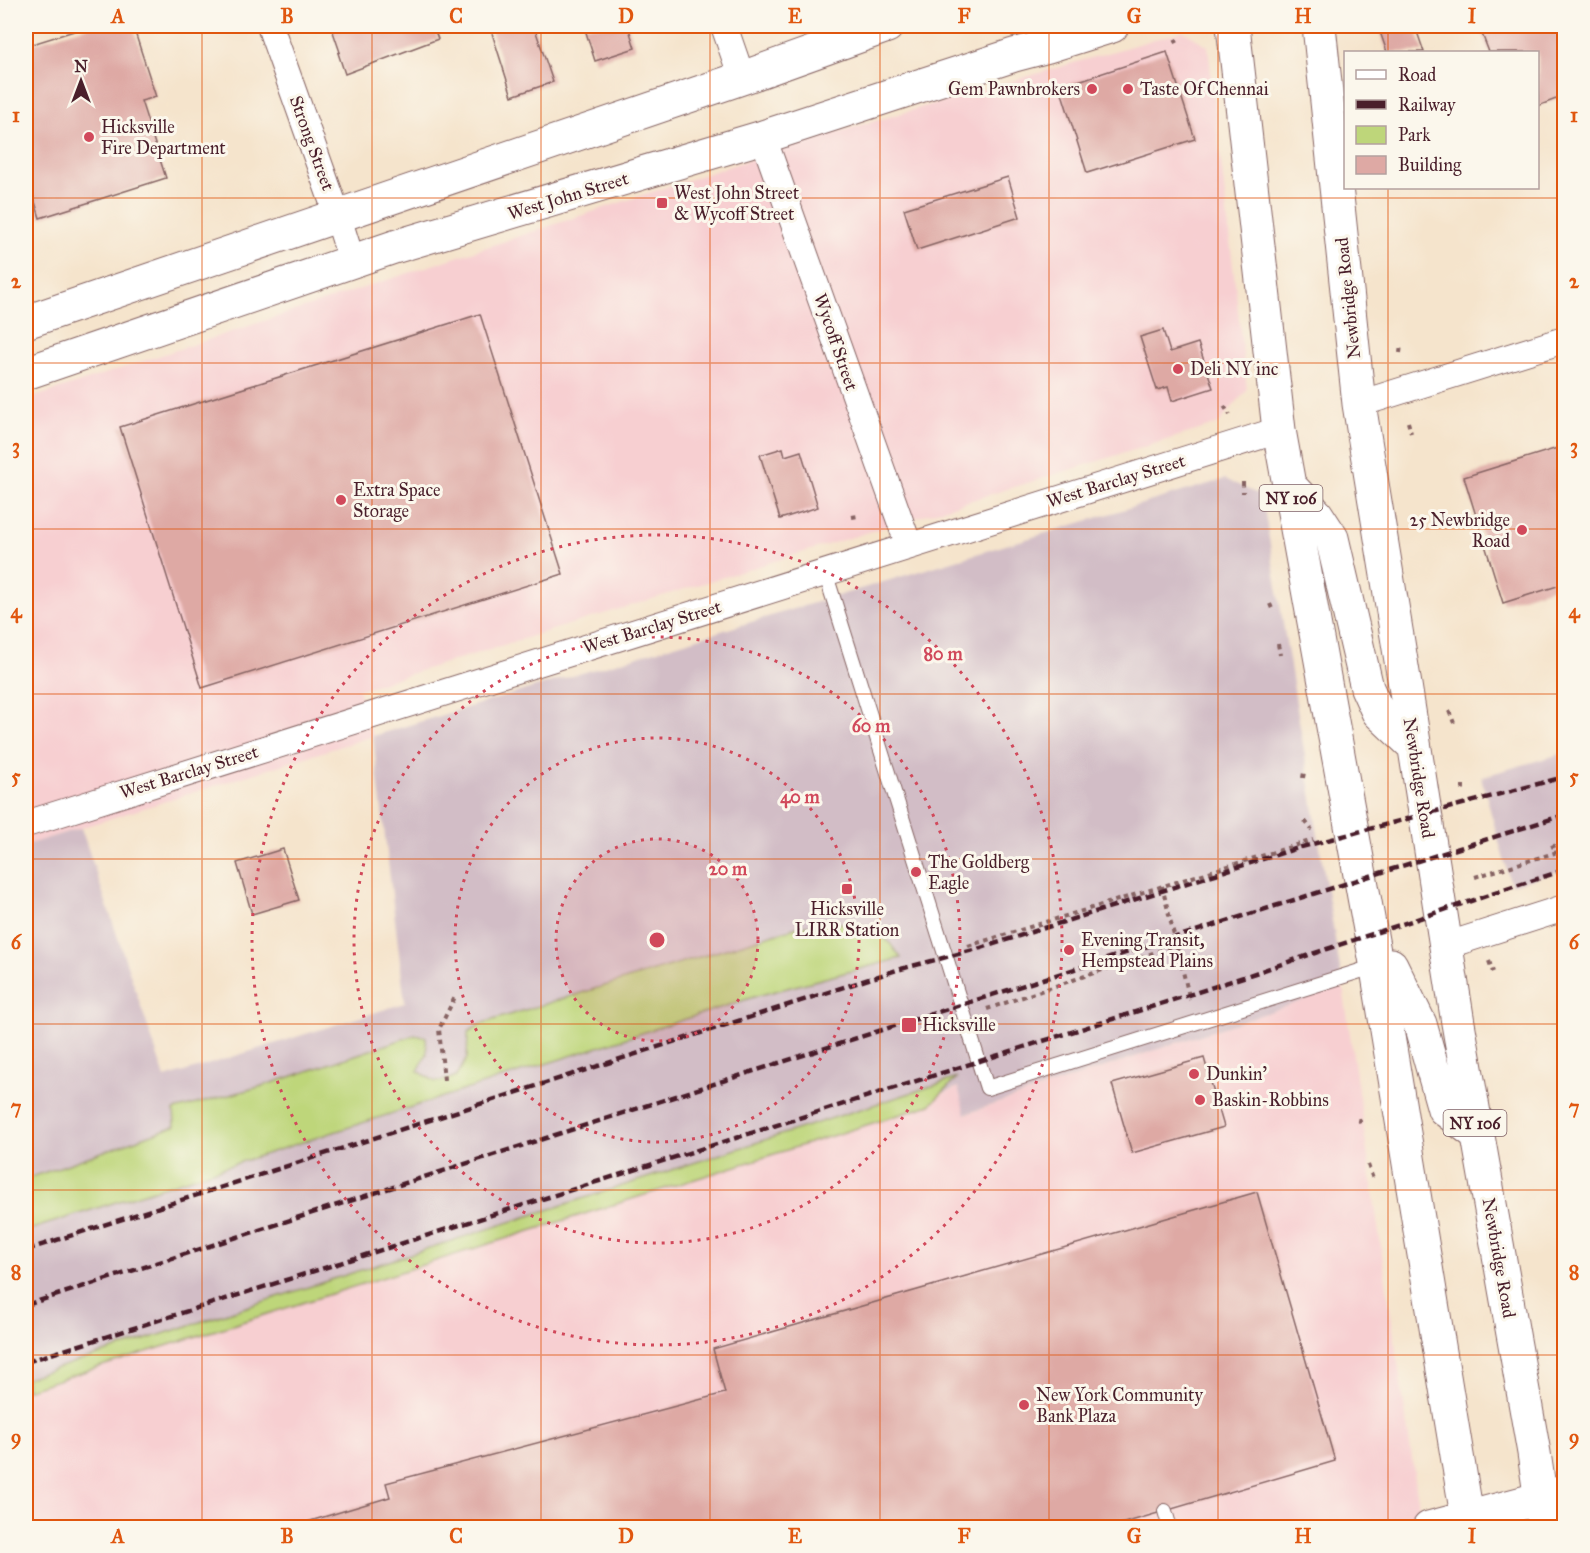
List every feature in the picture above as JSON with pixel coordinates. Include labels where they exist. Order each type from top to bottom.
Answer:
[{"type":"main road","points":[[26,322],[742,78],[886,26]]},
{"type":"main road","name":"West John Street","points":[[26,373],[394,247],[763,137],[1014,55],[1112,26]]},
{"type":"main road","name":"NY 106","points":[[1233,26],[1279,430],[1376,966],[1468,1522]]},
{"type":"main road","name":"Newbridge Road","points":[[1319,26],[1359,404],[1445,946],[1478,1135],[1550,1506]]},
{"type":"main road","points":[[1289,484],[1317,515],[1332,538],[1368,687],[1378,712],[1414,746]]},
{"type":"main road","points":[[1376,966],[1391,965],[1420,1024],[1444,1109],[1478,1135]]},
{"type":"main road","points":[[1429,1527],[1550,1506]]},
{"type":"street","name":"Strong Street","points":[[270,26],[352,262]]},
{"type":"street","points":[[724,26],[742,78]]},
{"type":"street","name":"Wycoff Street","points":[[763,137],[909,546]]},
{"type":"street","points":[[1359,404],[1564,339]]},
{"type":"street","name":"West Barclay Street","points":[[26,824],[1279,430]]},
{"type":"street","points":[[1445,946],[1564,908]]},
{"type":"lane","points":[[825,572],[987,1088],[1376,966]]},
{"type":"lane","points":[[1165,1511],[1170,1527]]},
{"type":"path","points":[[1175,39],[1179,47]]},
{"type":"path","points":[[1400,353],[1401,345]]},
{"type":"path","points":[[1224,406],[1230,415]]},
{"type":"path","points":[[1408,422],[1412,433]]},
{"type":"path","points":[[1243,482],[1243,493]]},
{"type":"path","points":[[852,517],[858,516]]},
{"type":"path","points":[[1270,604],[1273,611]]},
{"type":"path","points":[[1278,644],[1280,656]]},
{"type":"path","points":[[1449,711],[1454,723]]},
{"type":"path","points":[[1463,785],[1463,794]]},
{"type":"path","points":[[1305,821],[1312,830]]},
{"type":"path","points":[[965,947],[1313,840]]},
{"type":"path","points":[[1551,847],[1564,842]]},
{"type":"path","points":[[1475,877],[1564,850]]},
{"type":"path","points":[[1162,886],[1191,1006]]},
{"type":"path","points":[[979,1012],[1177,945]]},
{"type":"path","points":[[444,1080],[439,1029],[455,997]]},
{"type":"path","points":[[1359,1118],[1361,1125]]},
{"type":"path","points":[[1368,1165],[1373,1179]]},
{"type":"shaded area","points":[[1183,31],[1208,46],[1247,390],[1218,424],[358,690],[373,736],[26,845],[26,400],[800,143]]},
{"type":"shaded area","points":[[1225,479],[1262,496],[1343,987],[965,1114],[958,1087],[924,1101],[26,1382],[26,845],[81,828],[165,1078],[405,1003],[373,736]]},
{"type":"shaded area","points":[[1564,753],[1564,870],[1511,885],[1481,777]]},
{"type":"shaded area","points":[[1343,987],[1422,1527],[34,1527],[26,1480],[26,1382],[924,1101],[959,1087],[966,1114]]},
{"type":"shaded area","points":[[26,1480],[34,1527],[26,1527]]},
{"type":"green space","points":[[834,923],[857,924],[874,929],[887,939],[901,958],[757,996],[26,1231],[26,1179],[175,1126],[174,1110],[266,1085],[415,1035],[426,1037],[427,1054],[418,1071],[436,1082],[456,1077],[467,1058],[468,1032],[483,1023],[801,926]]},
{"type":"green space","points":[[957,1078],[930,1105],[26,1390],[26,1378]]},
{"type":"building","name":"Hicksville Fire Department","points":[[90,26],[133,26],[156,97],[141,101],[166,178],[40,218],[26,173],[26,46]]},
{"type":"building","points":[[331,26],[433,26],[438,39],[345,74]]},
{"type":"building","points":[[504,26],[534,26],[553,82],[512,96],[491,30]]},
{"type":"building","points":[[584,26],[628,26],[635,48],[595,61]]},
{"type":"building","points":[[1378,26],[1415,26],[1424,51],[1387,51]]},
{"type":"building","points":[[1479,26],[1564,26],[1564,96],[1539,106],[1539,51],[1489,51]]},
{"type":"building","points":[[1167,52],[1195,139],[1087,173],[1060,87]]},
{"type":"building","points":[[1008,177],[1020,217],[917,250],[904,209]]},
{"type":"building","name":"Extra Space Storage","points":[[480,314],[563,574],[202,688],[120,427]]},
{"type":"building","name":"Deli NY inc","points":[[1163,330],[1170,352],[1198,343],[1213,388],[1172,401],[1168,387],[1157,390],[1140,337]]},
{"type":"building","name":"25 Newbridge Road","points":[[1564,446],[1564,584],[1503,603],[1464,477]]},
{"type":"building","points":[[783,448],[785,456],[801,451],[818,507],[780,519],[760,455]]},
{"type":"building","points":[[283,849],[299,900],[252,914],[237,863]]},
{"type":"building","points":[[1204,1058],[1224,1127],[1132,1153],[1112,1084]]},
{"type":"building","name":"New York Community Bank Plaza","points":[[1257,1192],[1335,1461],[1107,1528],[287,1528],[390,1497],[386,1483],[725,1393],[713,1349]]},
{"type":"railway","points":[[26,1250],[897,970],[981,948],[1298,848],[1564,777]]},
{"type":"railway","points":[[26,1305],[916,1019],[1564,815]]},
{"type":"railway","points":[[26,1362],[1192,994],[1564,870]]},
{"type":"place","name":"Gem Pawnbrokers","points":[[1092,89]]},
{"type":"place","name":"Taste Of Chennai","points":[[1128,89]]},
{"type":"place","name":"Hicksville Fire Department","points":[[89,137]]},
{"type":"place","name":"West John Street & Wycoff Street","points":[[662,203]]},
{"type":"place","name":"Deli NY inc","points":[[1178,369]]},
{"type":"place","name":"Extra Space Storage","points":[[341,500]]},
{"type":"place","name":"25 Newbridge Road","points":[[1522,530]]},
{"type":"place","name":"The Goldberg Eagle","points":[[916,872]]},
{"type":"place","name":"Hicksville LIRR Station","points":[[847,889]]},
{"type":"place","name":"Evening Transit, Hempstead Plains","points":[[1069,950]]},
{"type":"place","name":"Hicksville","points":[[909,1025]]},
{"type":"place","name":"Dunkin'","points":[[1194,1074]]},
{"type":"place","name":"Baskin-Robbins","points":[[1200,1100]]},
{"type":"place","name":"New York Community Bank Plaza","points":[[1024,1405]]}]
